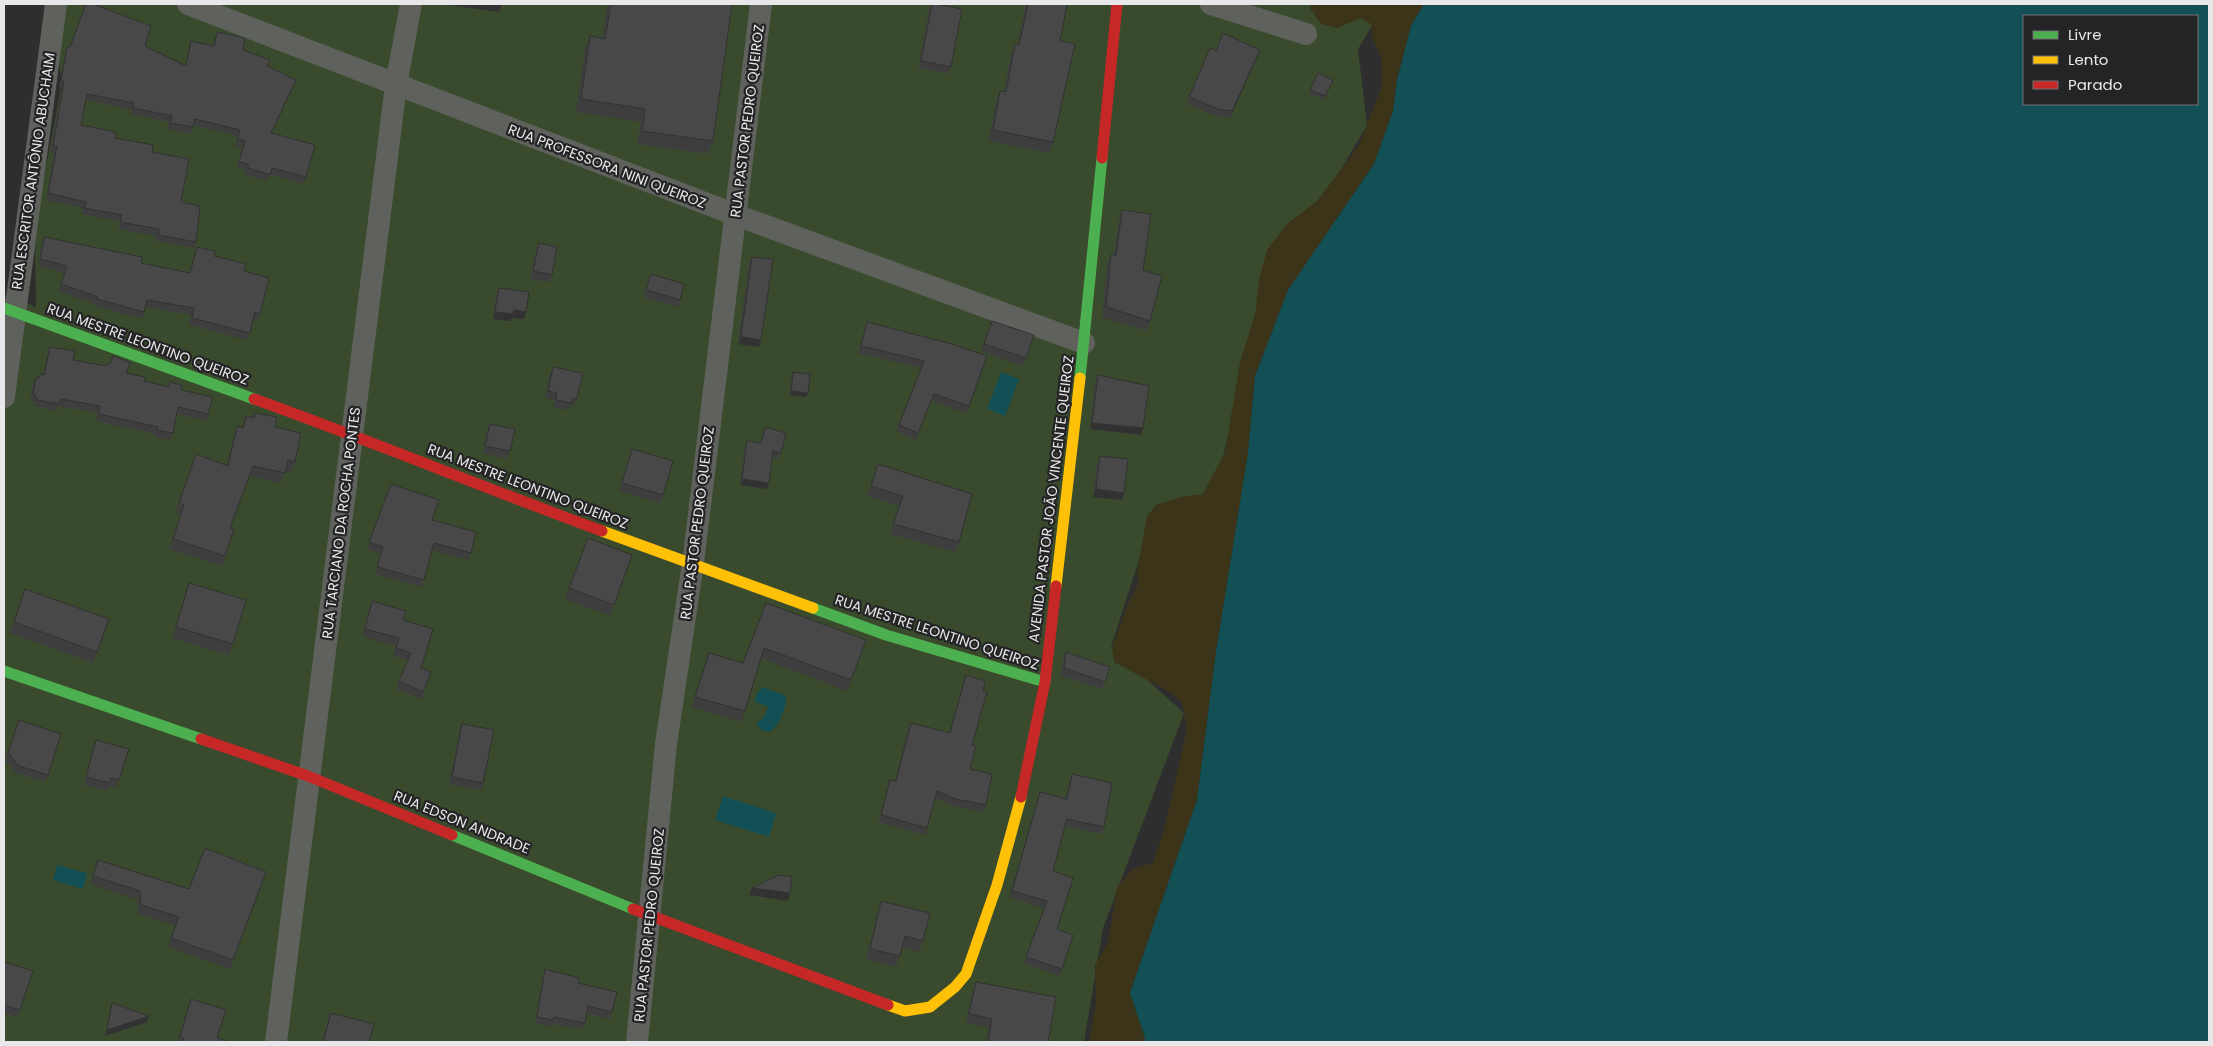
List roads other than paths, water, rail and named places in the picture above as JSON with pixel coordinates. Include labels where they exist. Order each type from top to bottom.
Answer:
[{"type":"street","name":"RUA ESCRITOR ANTÔNIO ABUCHAIM","points":[[4,397],[9,310],[56,4]]},
{"type":"street","name":"RUA PROFESSORA NINI QUEIROZ","points":[[188,4],[736,215],[1084,343]]},
{"type":"street","name":"RUA TARCIANO DA ROCHA PONTES","points":[[276,1042],[396,85],[411,4]]},
{"type":"street","name":"RUA PASTOR PEDRO QUEIROZ","points":[[637,1042],[651,916],[666,744],[693,563],[762,4]]},
{"type":"street","name":"AVENIDA PASTOR JOÃO VINCENTE QUEIROZ","points":[[905,1011],[930,1007],[966,974],[997,885],[1026,780],[1045,682],[1084,343],[1117,4]]},
{"type":"street","points":[[1211,4],[1306,34]]},
{"type":"street","name":"RUA MESTRE LEONTINO QUEIROZ","points":[[9,310],[352,434],[516,499],[886,634],[1045,682]]},
{"type":"street","name":"RUA EDSON ANDRADE","points":[[4,672],[308,776],[651,916],[905,1011]]},
{"type":"water","points":[[1424,4],[2209,4],[2209,1042],[1144,1042],[1145,1038],[1130,993],[1197,800],[1216,652],[1248,453],[1255,376],[1288,290],[1374,164],[1393,111],[1397,80],[1411,26]]},
{"type":"water","points":[[1001,372],[1019,379],[1005,416],[987,409]]},
{"type":"water","points":[[763,687],[786,696],[782,716],[770,732],[762,730],[756,724],[765,716],[768,707],[754,701],[758,692]]},
{"type":"water","points":[[723,796],[776,813],[769,837],[715,820]]},
{"type":"water","points":[[57,865],[87,873],[83,889],[53,880]]}]
